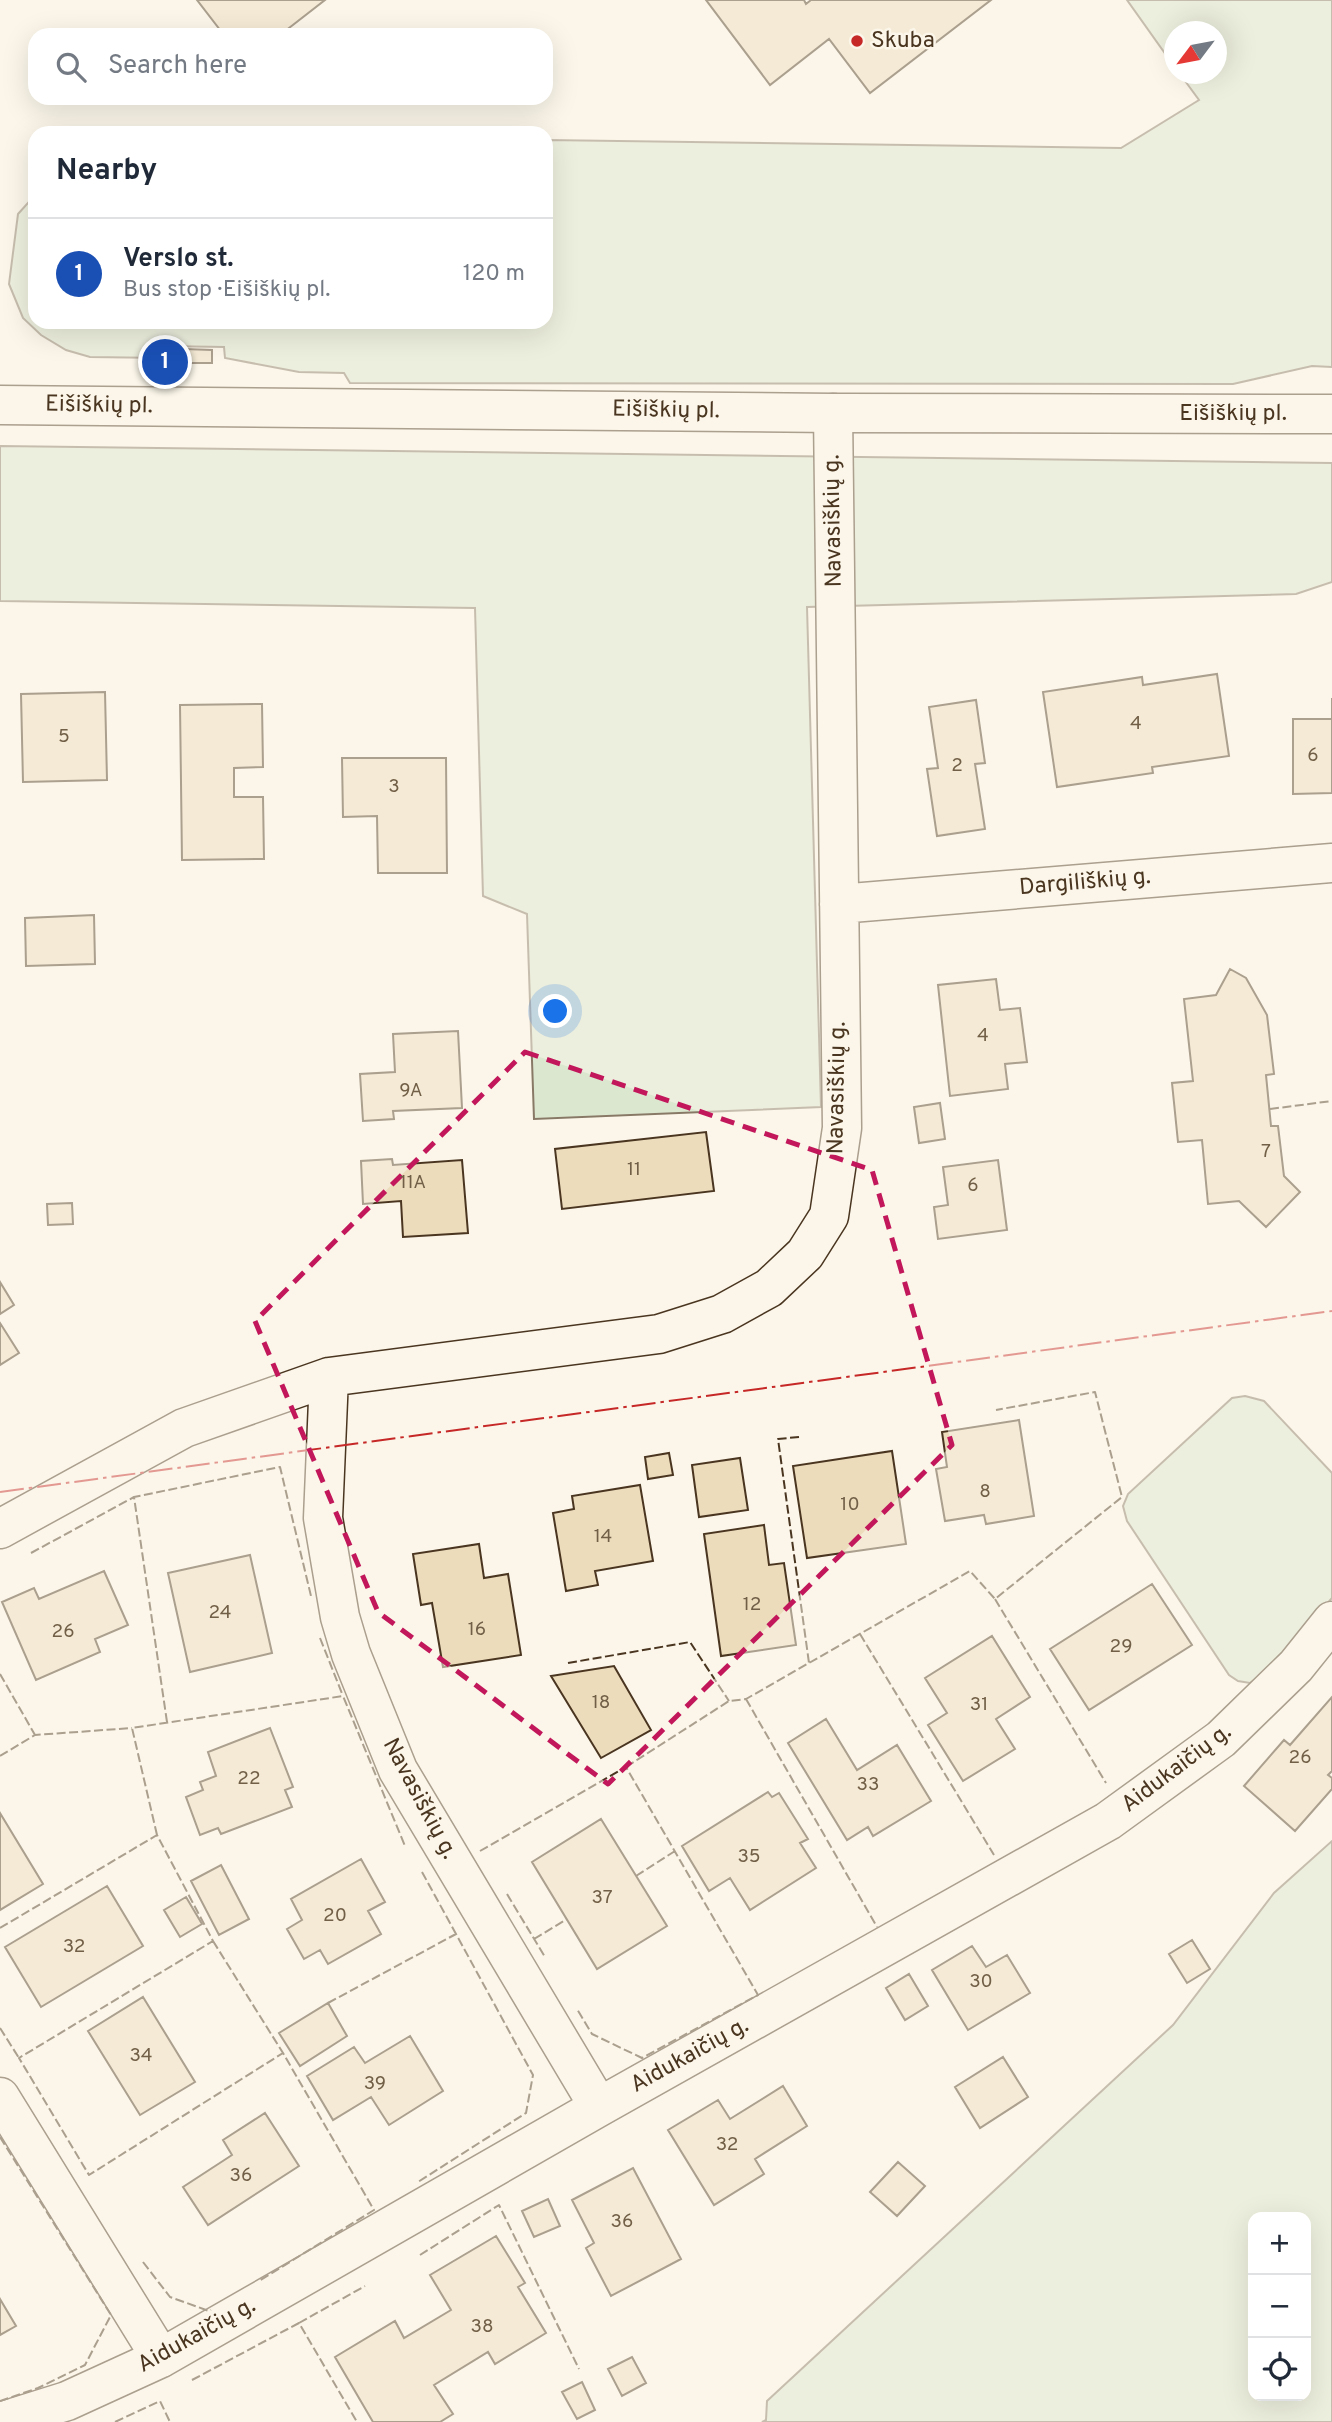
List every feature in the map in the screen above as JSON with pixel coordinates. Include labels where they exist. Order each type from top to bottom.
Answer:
[{"type":"street","name":"Eišiškių pl.","points":[[0,405],[833,413],[1332,414]]},
{"type":"street","name":"Navasiškių g.","points":[[0,1529],[184,1428],[329,1377],[659,1334],[722,1314],[769,1288],[805,1254],[829,1216],[842,1128],[833,413]]},
{"type":"street","name":"Dargiliškių g.","points":[[839,904],[1332,864]]},
{"type":"street","name":"Navasiškių g.","points":[[329,1377],[323,1518],[340,1618],[351,1654],[398,1770],[599,2107]]},
{"type":"street","name":"Aidukaičių g.","points":[[0,2422],[67,2401],[161,2358],[599,2107],[1108,1821],[1220,1740],[1296,1666],[1332,1621]]},
{"type":"street","points":[[0,2097],[161,2358]]},
{"type":"highlighted area","points":[[525,1052],[872,1170],[952,1445],[608,1784],[378,1612],[255,1321]]},
{"type":"green space","points":[[1127,0],[1332,0],[1332,367],[1312,366],[1233,384],[350,383],[344,373],[299,372],[225,358],[224,347],[163,346],[163,358],[90,357],[66,350],[35,329],[553,329],[553,140],[1121,148],[1199,100],[1187,84],[1227,84],[1227,21],[1164,21],[1164,52]]},
{"type":"green space","points":[[28,203],[28,323],[23,318],[9,284],[18,214]]},
{"type":"green space","points":[[0,446],[1332,463],[1332,582],[1296,594],[807,607],[821,1107],[534,1119],[527,914],[483,896],[475,608],[0,601]]},
{"type":"green space","points":[[1245,1396],[1264,1401],[1332,1473],[1332,1598],[1268,1670],[1250,1683],[1238,1681],[1229,1675],[1127,1521],[1123,1506],[1128,1494],[1232,1398]]},
{"type":"green space","points":[[1332,1841],[1332,2422],[762,2422],[766,2420],[767,2401],[1173,2025],[1274,1893]]},
{"type":"building","points":[[197,0],[325,0],[289,28],[219,28]]},
{"type":"building","points":[[706,0],[804,0],[806,4],[811,0],[991,0],[870,93],[829,39],[770,85]]},
{"type":"building","points":[[184,349],[212,350],[212,363],[183,363]]},
{"type":"building","points":[[1217,674],[1229,756],[1152,767],[1153,773],[1057,787],[1043,692],[1142,677],[1143,685]]},
{"type":"building","points":[[105,692],[107,780],[23,782],[21,694]]},
{"type":"building","points":[[976,700],[985,763],[975,764],[985,829],[937,836],[927,769],[938,768],[929,707]]},
{"type":"building","points":[[262,704],[263,767],[234,768],[234,797],[263,797],[264,859],[182,860],[180,705]]},
{"type":"building","points":[[1293,719],[1332,719],[1332,793],[1293,794]]},
{"type":"building","points":[[342,758],[446,758],[447,873],[378,873],[377,816],[343,817]]},
{"type":"building","points":[[94,915],[95,964],[26,966],[25,918]]},
{"type":"building","points":[[1230,969],[1246,978],[1267,1015],[1274,1074],[1266,1075],[1271,1126],[1278,1126],[1284,1176],[1300,1192],[1266,1227],[1239,1201],[1208,1204],[1202,1140],[1178,1142],[1172,1083],[1193,1081],[1184,999],[1216,995]]},
{"type":"building","points":[[996,979],[1000,1010],[1020,1008],[1027,1062],[1005,1064],[1008,1089],[950,1096],[938,985]]},
{"type":"building","points":[[458,1031],[462,1108],[393,1111],[394,1119],[363,1121],[360,1074],[395,1072],[393,1034]]},
{"type":"building","points":[[940,1103],[945,1139],[919,1143],[914,1107]]},
{"type":"building","points":[[706,1132],[714,1191],[562,1209],[555,1149]]},
{"type":"building","points":[[392,1159],[393,1165],[462,1160],[468,1233],[403,1237],[401,1201],[363,1204],[361,1161]]},
{"type":"building","points":[[998,1160],[1007,1230],[938,1239],[934,1207],[948,1205],[943,1167]]},
{"type":"building","points":[[72,1203],[73,1224],[48,1225],[47,1204]]},
{"type":"building","points":[[0,1282],[14,1305],[0,1314]]},
{"type":"building","points":[[0,1323],[19,1353],[0,1365]]},
{"type":"building","points":[[1019,1420],[1034,1516],[986,1524],[984,1515],[945,1521],[936,1469],[947,1467],[942,1432]]},
{"type":"building","points":[[892,1451],[906,1544],[807,1558],[793,1466]]},
{"type":"building","points":[[669,1453],[673,1475],[648,1479],[645,1457]]},
{"type":"building","points":[[740,1458],[748,1510],[699,1517],[692,1465]]},
{"type":"building","points":[[640,1485],[653,1561],[595,1571],[598,1585],[566,1591],[553,1513],[574,1509],[572,1496]]},
{"type":"building","points":[[764,1525],[769,1565],[784,1563],[796,1645],[721,1656],[704,1534]]},
{"type":"building","points":[[479,1544],[484,1578],[508,1574],[521,1655],[443,1667],[432,1603],[421,1605],[413,1554]]},
{"type":"building","points":[[250,1555],[272,1653],[190,1672],[168,1573]]},
{"type":"building","points":[[104,1571],[128,1625],[95,1639],[100,1652],[36,1680],[2,1602],[34,1588],[39,1599]]},
{"type":"building","points":[[1152,1584],[1192,1645],[1089,1710],[1050,1649]]},
{"type":"building","points":[[992,1636],[1030,1697],[996,1719],[1015,1749],[963,1781],[928,1725],[947,1713],[925,1678]]},
{"type":"building","points":[[614,1666],[651,1730],[601,1758],[551,1676]]},
{"type":"building","points":[[1332,1697],[1332,1771],[1328,1775],[1332,1778],[1332,1789],[1295,1831],[1244,1786],[1284,1740],[1290,1745]]},
{"type":"building","points":[[826,1719],[857,1770],[897,1745],[931,1801],[873,1836],[868,1827],[847,1840],[788,1743]]},
{"type":"building","points":[[270,1728],[293,1787],[285,1790],[292,1807],[221,1834],[218,1828],[200,1835],[186,1797],[203,1790],[200,1782],[216,1776],[208,1752]]},
{"type":"building","points":[[768,1792],[772,1797],[779,1793],[808,1839],[800,1843],[816,1868],[750,1910],[730,1878],[709,1891],[682,1846]]},
{"type":"building","points":[[0,1813],[43,1884],[0,1910]]},
{"type":"building","points":[[601,1819],[667,1926],[597,1969],[532,1862]]},
{"type":"building","points":[[361,1859],[385,1902],[368,1911],[381,1934],[328,1964],[320,1950],[304,1959],[287,1929],[302,1920],[291,1899]]},
{"type":"building","points":[[221,1865],[249,1919],[219,1935],[191,1881]]},
{"type":"building","points":[[107,1886],[143,1946],[41,2007],[5,1947]]},
{"type":"building","points":[[186,1897],[202,1924],[180,1937],[164,1910]]},
{"type":"building","points":[[1192,1940],[1210,1969],[1187,1983],[1169,1954]]},
{"type":"building","points":[[972,1946],[986,1967],[1007,1955],[1030,1993],[968,2030],[932,1970]]},
{"type":"building","points":[[909,1974],[928,2006],[905,2020],[886,1988]]},
{"type":"building","points":[[143,1997],[195,2082],[140,2115],[88,2031]]},
{"type":"building","points":[[328,2003],[347,2036],[300,2066],[279,2033]]},
{"type":"building","points":[[410,2036],[443,2091],[389,2125],[371,2097],[333,2120],[307,2076],[354,2047],[365,2063]]},
{"type":"building","points":[[1003,2057],[1028,2097],[980,2128],[955,2087]]},
{"type":"building","points":[[783,2086],[807,2126],[755,2159],[764,2174],[714,2205],[668,2130],[718,2100],[730,2119]]},
{"type":"building","points":[[265,2113],[299,2166],[208,2225],[183,2187],[232,2155],[223,2140]]},
{"type":"building","points":[[898,2162],[925,2186],[897,2216],[870,2192]]},
{"type":"building","points":[[633,2168],[681,2259],[611,2296],[586,2248],[594,2243],[572,2200]]},
{"type":"building","points":[[548,2199],[560,2226],[534,2237],[522,2211]]},
{"type":"building","points":[[496,2236],[525,2283],[518,2287],[546,2333],[495,2364],[488,2352],[434,2385],[453,2414],[440,2422],[373,2422],[335,2357],[395,2321],[404,2338],[451,2310],[430,2275]]},
{"type":"building","points":[[0,2299],[16,2326],[0,2335]]},
{"type":"building","points":[[632,2357],[646,2383],[622,2396],[608,2369]]},
{"type":"building","points":[[582,2382],[595,2410],[577,2419],[562,2392]]},
{"type":"fence","points":[[1270,1109],[1332,1101]]},
{"type":"fence","points":[[626,1767],[729,1701],[746,1699],[970,1571],[995,1599],[1122,1497],[1095,1392],[996,1410]]},
{"type":"fence","points":[[799,1437],[778,1439],[809,1663]]},
{"type":"fence","points":[[167,1722],[134,1497],[280,1467],[311,1596]]},
{"type":"fence","points":[[31,1553],[134,1497]]},
{"type":"fence","points":[[995,1599],[1106,1783]]},
{"type":"fence","points":[[860,1634],[994,1855]]},
{"type":"fence","points":[[320,1638],[343,1696]]},
{"type":"fence","points":[[568,1663],[690,1642],[729,1701]]},
{"type":"fence","points":[[0,1674],[35,1735]]},
{"type":"fence","points":[[157,1835],[132,1728],[343,1696],[405,1846]]},
{"type":"fence","points":[[746,1699],[877,1927]]},
{"type":"fence","points":[[0,1756],[35,1735],[132,1728]]},
{"type":"fence","points":[[480,1851],[626,1767],[758,1995],[642,2058],[592,2034],[577,2009]]},
{"type":"fence","points":[[0,1928],[157,1835],[213,1941],[19,2058],[89,2175],[283,2053],[374,2210],[259,2281]]},
{"type":"fence","points":[[636,1876],[675,1851]]},
{"type":"fence","points":[[422,1872],[456,1934]]},
{"type":"fence","points":[[507,1894],[545,1957]]},
{"type":"fence","points":[[534,1939],[567,1919]]},
{"type":"fence","points":[[328,2003],[456,1934],[533,2075],[526,2113],[418,2182]]},
{"type":"fence","points":[[213,1941],[283,2053]]},
{"type":"fence","points":[[0,2028],[19,2058]]},
{"type":"fence","points":[[0,2137],[111,2315],[85,2365],[38,2388],[0,2401]]},
{"type":"fence","points":[[420,2255],[499,2205],[579,2369]]},
{"type":"fence","points":[[143,2262],[170,2297],[211,2310]]},
{"type":"fence","points":[[299,2323],[365,2286]]},
{"type":"fence","points":[[192,2380],[299,2323],[357,2422]]},
{"type":"fence","points":[[115,2422],[160,2401],[170,2422]]},
{"type":"power","points":[[0,1492],[1332,1311]]},
{"type":"place","name":"Skuba","points":[[857,41]]},
{"type":"place","name":"Verslo st.","points":[[165,362]]}]
